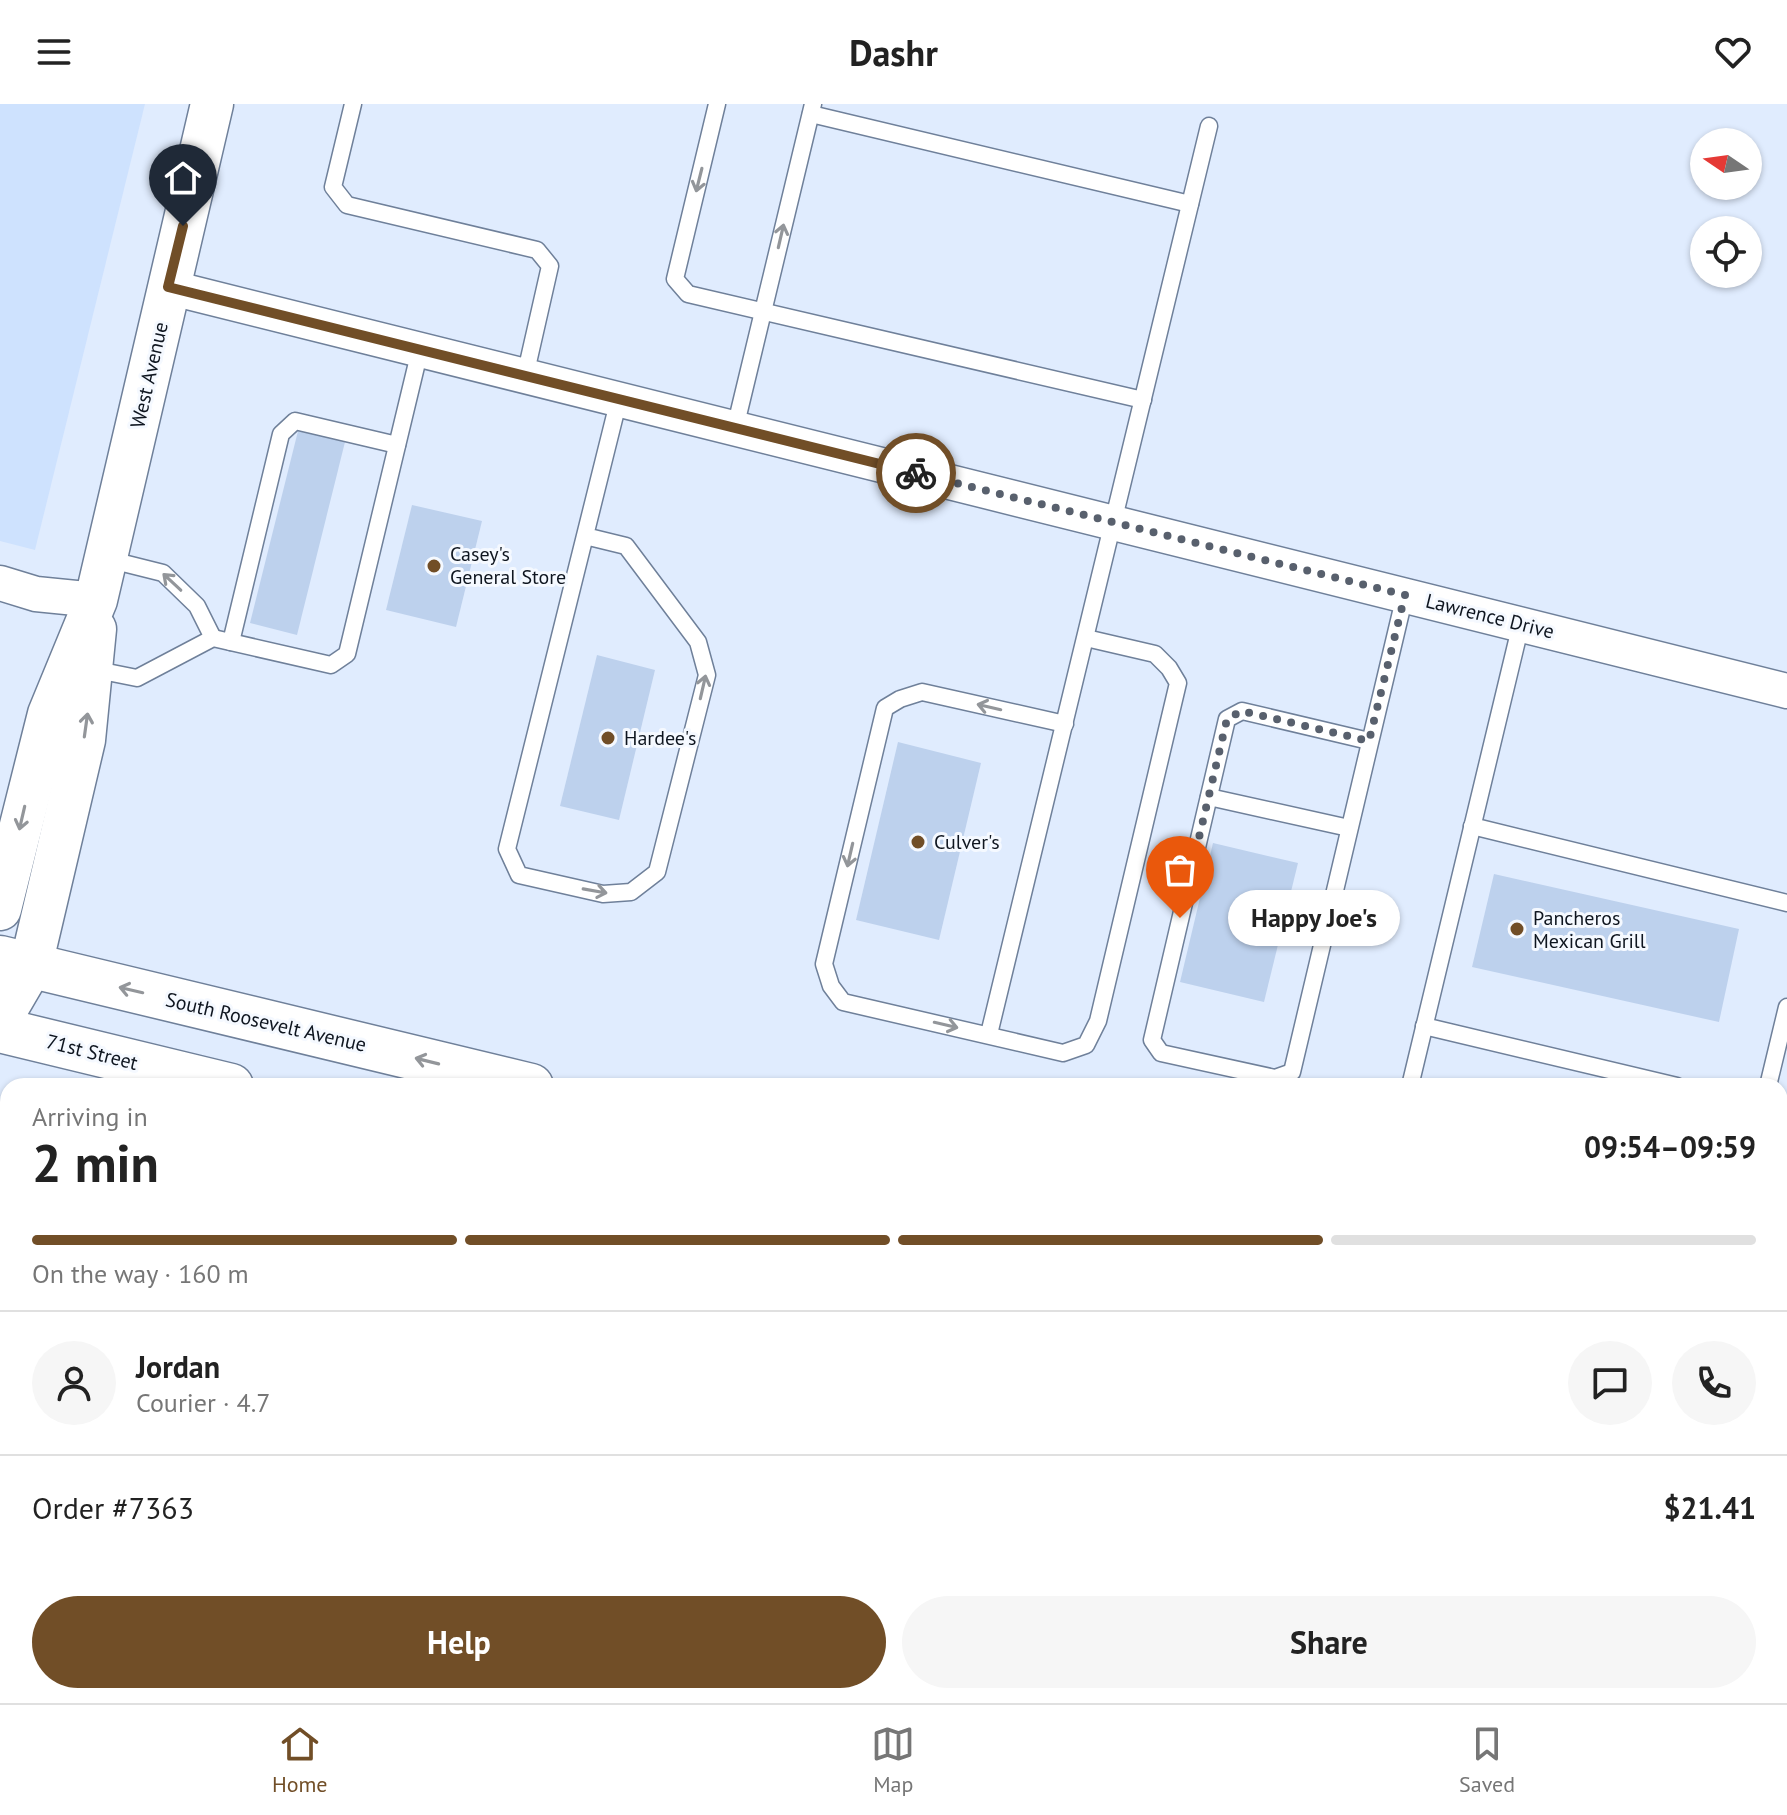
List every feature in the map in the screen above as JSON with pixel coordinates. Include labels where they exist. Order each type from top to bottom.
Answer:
[{"type":"main road","name":"West Avenue","points":[[0,1018],[16,962]]},
{"type":"main road","name":"South Roosevelt Avenue","points":[[16,962],[498,1078]]},
{"type":"main road","name":"71st Street","points":[[0,1030],[198,1078]]},
{"type":"street","name":"West Avenue","points":[[0,909],[49,714],[96,600],[107,559],[212,104]]},
{"type":"street","name":"Lawrence Drive","points":[[168,287],[1787,691]]},
{"type":"street","points":[[0,583],[36,594],[96,600]]},
{"type":"street","name":"West Avenue","points":[[16,962],[84,740],[96,600]]},
{"type":"lane","points":[[353,104],[333,187],[347,205],[537,250],[550,266],[525,376]]},
{"type":"lane","points":[[717,104],[675,279],[688,294],[1143,400]]},
{"type":"lane","points":[[735,428],[812,109],[1190,204]]},
{"type":"lane","points":[[989,1034],[1209,126]]},
{"type":"lane","points":[[92,669],[137,678],[213,638],[331,665],[347,654],[420,350]]},
{"type":"lane","points":[[585,536],[626,546],[698,642],[707,675],[657,872],[631,892],[603,894],[519,875],[507,849],[619,399]]},
{"type":"lane","points":[[231,642],[281,434],[295,421],[397,445]]},
{"type":"lane","points":[[107,559],[163,573],[197,606],[213,638]]},
{"type":"lane","points":[[1369,741],[1242,711],[1227,719],[1152,1040],[1161,1053],[1275,1078],[1292,1072],[1405,595]]},
{"type":"lane","points":[[1412,1078],[1521,624]]},
{"type":"lane","points":[[1065,724],[922,692],[885,708],[824,964],[831,986],[843,1002],[1063,1053],[1086,1045],[1098,1021],[1178,683],[1155,654],[1086,638]]},
{"type":"lane","points":[[1209,797],[1349,828]]},
{"type":"lane","points":[[1472,826],[1787,903]]},
{"type":"lane","points":[[1770,1078],[1787,1007]]},
{"type":"lane","points":[[1424,1026],[1643,1078]]},
{"type":"shaded area","points":[[0,104],[145,104],[35,550],[0,541]]},
{"type":"building","points":[[298,431],[345,442],[297,635],[250,623]]},
{"type":"building","name":"Casey's General Store","points":[[412,505],[482,521],[456,627],[386,610]]},
{"type":"building","name":"Hardee's","points":[[597,655],[655,670],[619,820],[560,806]]},
{"type":"building","name":"Culver's","points":[[898,742],[981,763],[939,940],[856,920]]},
{"type":"building","points":[[1213,843],[1298,863],[1264,1002],[1180,982]]},
{"type":"building","points":[[1494,874],[1739,929],[1719,1022],[1472,967]]},
{"type":"way so far","points":[[916,473],[1405,595],[1369,741],[1242,711],[1227,719],[1180,918]]},
{"type":"place","name":"Casey's General Store","points":[[434,566]]},
{"type":"place","name":"Hardee's","points":[[608,738]]},
{"type":"place","name":"Culver's","points":[[918,842]]},
{"type":"place","name":"Happy Joe's","points":[[1180,918]]},
{"type":"place","name":"Pancheros Mexican Grill","points":[[1517,929]]},
{"type":"route","points":[[183,226],[168,287],[916,473]]}]
